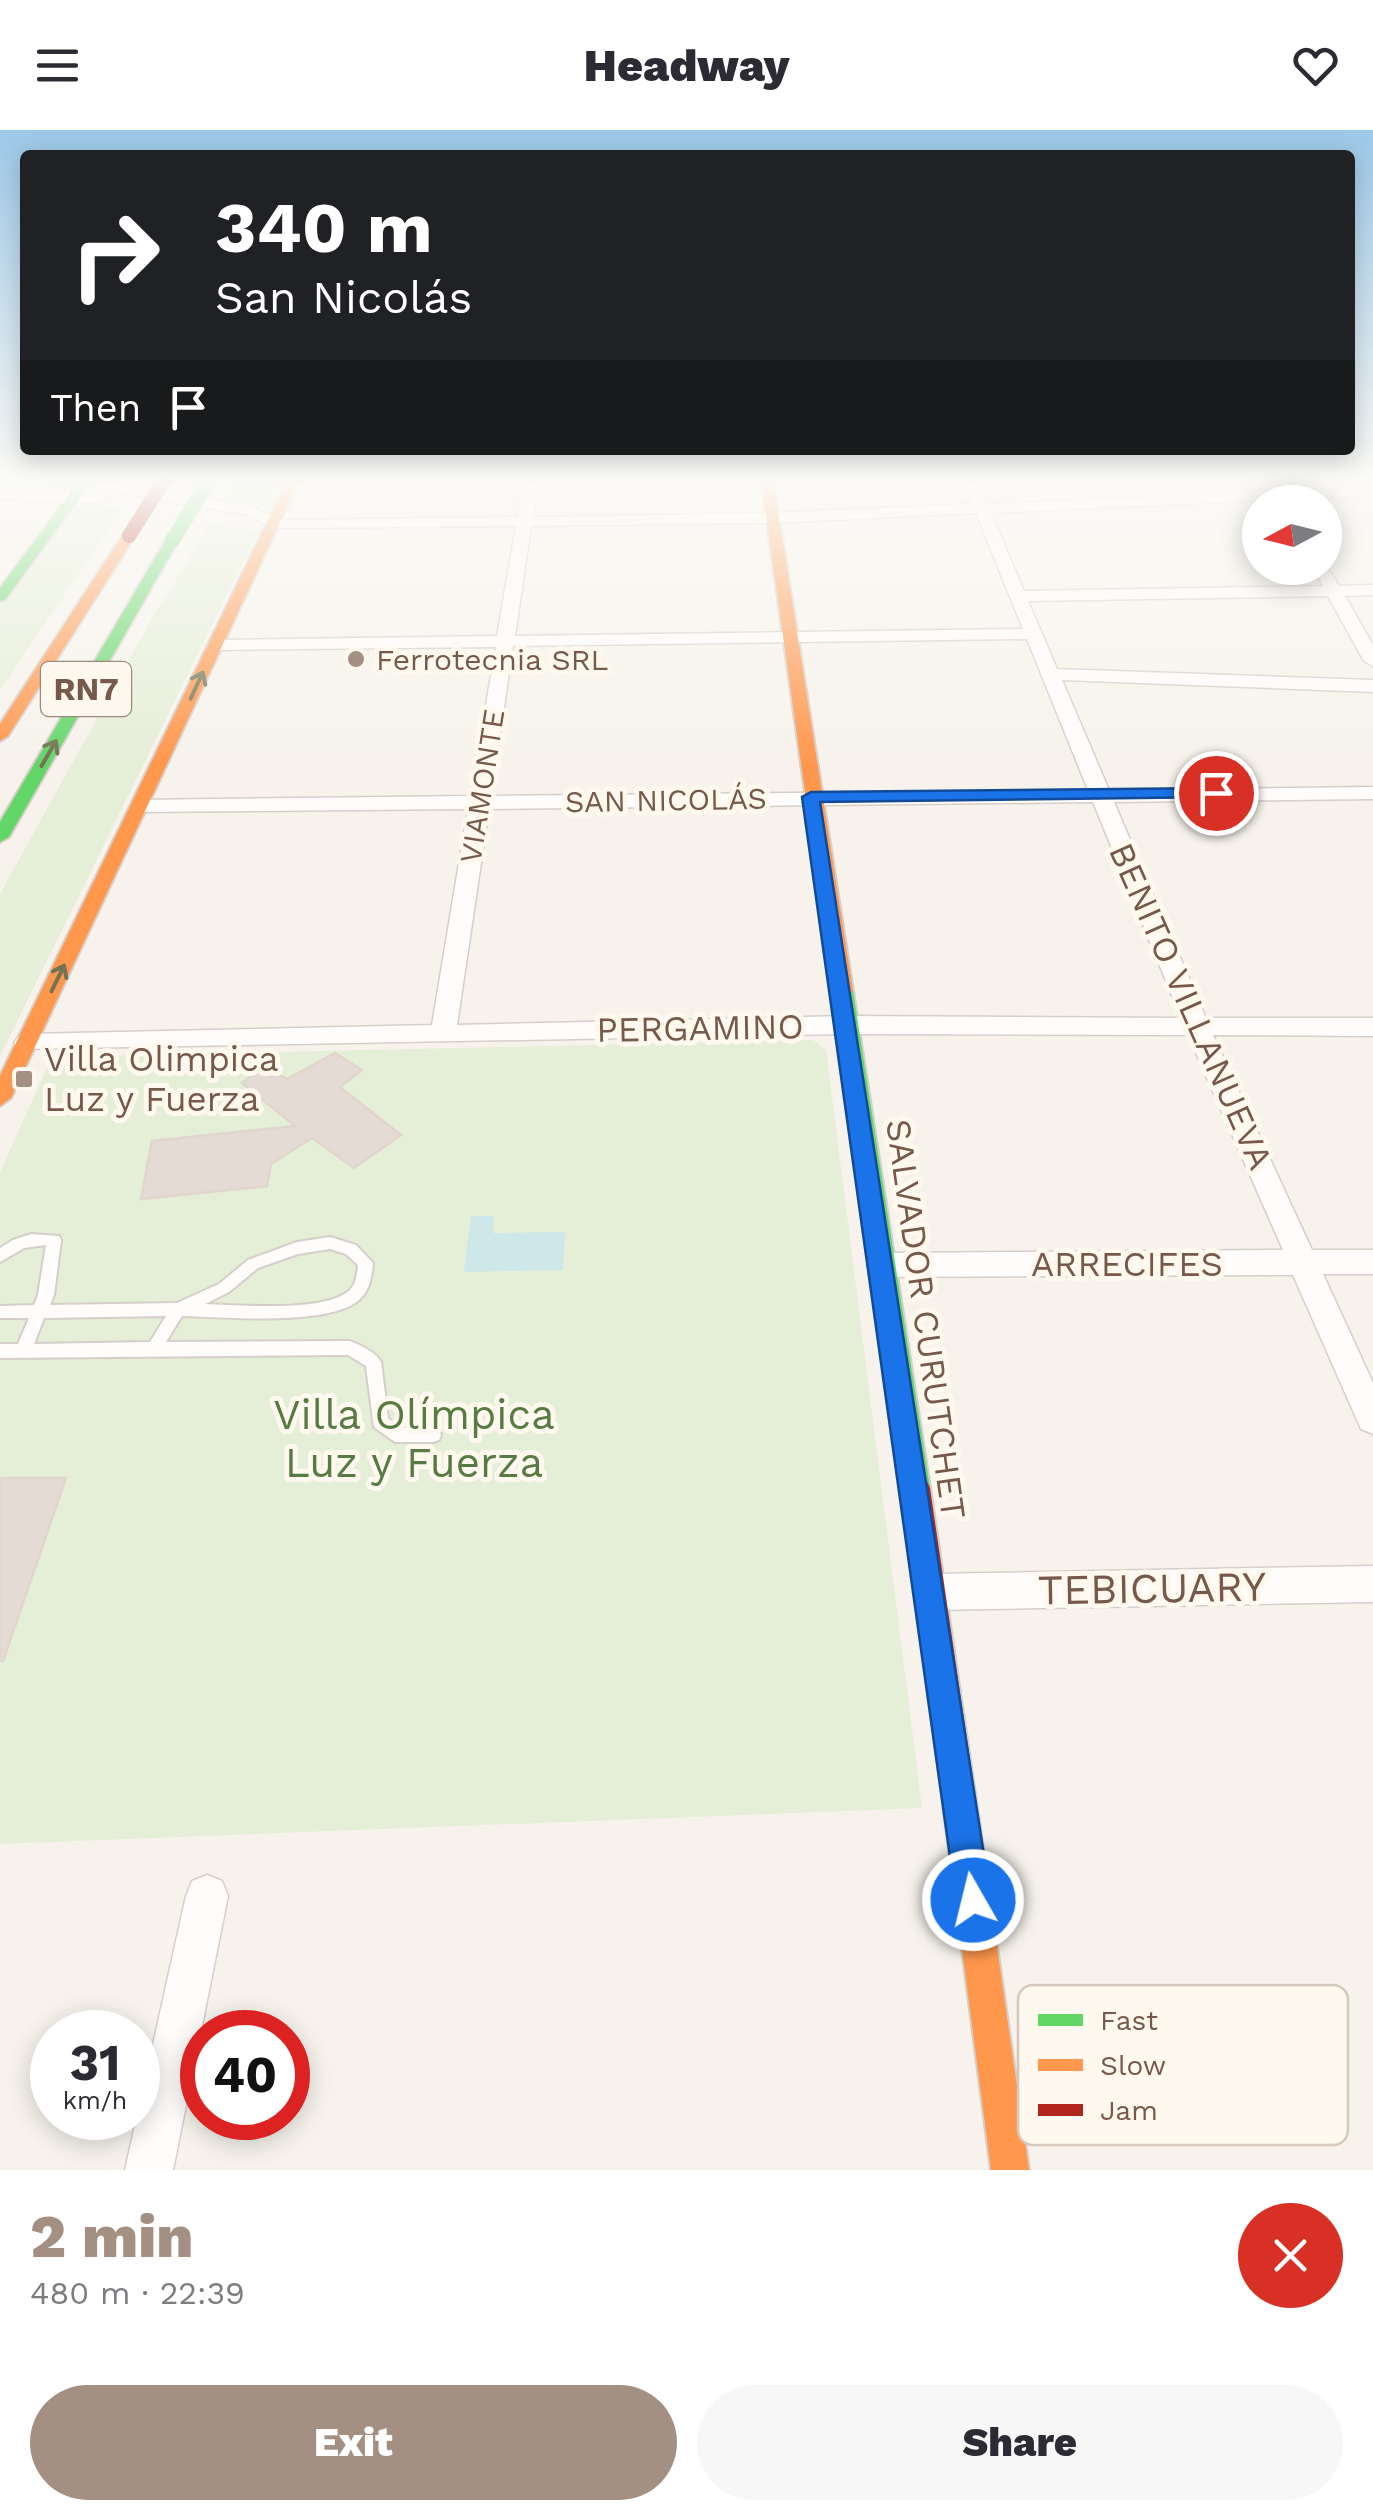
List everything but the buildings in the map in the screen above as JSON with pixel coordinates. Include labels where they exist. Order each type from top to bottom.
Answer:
[{"type":"main road","points":[[0,597],[17,574]]},
{"type":"main road","name":"RN7","points":[[0,736],[104,574]]},
{"type":"main road","name":"RN7","points":[[0,837],[153,574]]},
{"type":"main road","points":[[0,1098],[250,574]]},
{"type":"main road","name":"SALVADOR CURUTCHET","points":[[780,574],[931,1592],[1010,2170]]},
{"type":"street","name":"VIAMONTE","points":[[442,1034],[515,574]]},
{"type":"street","name":"BENITO VILLANUEVA","points":[[1007,574],[1197,1026],[1373,1419]]},
{"type":"street","points":[[1331,585],[1373,661]]},
{"type":"street","points":[[1016,596],[1373,590]]},
{"type":"street","points":[[216,645],[1031,634]]},
{"type":"street","points":[[1049,674],[1373,686]]},
{"type":"street","name":"SAN NICOLÁS","points":[[140,806],[1373,793]]},
{"type":"street","name":"PERGAMINO","points":[[27,1042],[847,1025],[1373,1027]]},
{"type":"street","name":"ARRECIFES","points":[[882,1265],[1373,1262]]},
{"type":"street","name":"TEBICUARY","points":[[931,1592],[1373,1584]]},
{"type":"street","points":[[149,2170],[207,1896]]},
{"type":"lane","points":[[0,1256],[14,1244],[54,1240],[46,1295],[23,1351]]},
{"type":"lane","points":[[0,1312],[178,1309],[264,1312],[317,1308],[350,1299],[363,1284],[366,1263],[350,1250],[330,1243],[297,1248],[253,1264],[224,1288],[178,1309],[154,1349]]},
{"type":"lane","points":[[0,1351],[350,1348],[373,1362],[380,1422],[396,1436],[433,1435]]},
{"type":"green space","points":[[24,574],[79,574],[0,690],[0,606]]},
{"type":"green space","points":[[179,574],[237,574],[0,1056],[0,894]]},
{"type":"green space","name":"Villa Olímpica Luz y Fuerza","points":[[813,1040],[826,1050],[922,1808],[0,1844],[0,1172],[50,1061],[60,1057]]},
{"type":"water","points":[[471,1216],[494,1216],[493,1233],[565,1232],[563,1270],[464,1272]]},
{"type":"traffic: fast","points":[[0,597],[17,574]]},
{"type":"traffic: fast","points":[[0,837],[153,574]]},
{"type":"traffic: fast","points":[[843,991],[916,1488]]},
{"type":"traffic: slow","points":[[0,736],[104,574]]},
{"type":"traffic: slow","points":[[0,1098],[249,574]]},
{"type":"traffic: slow","points":[[781,574],[843,991]]},
{"type":"traffic: slow","points":[[964,1835],[1010,2170]]},
{"type":"traffic: jam","points":[[916,1488],[964,1835]]},
{"type":"place","name":"Ferrotecnia SRL","points":[[356,659]]},
{"type":"place","name":"Villa Olimpica Luz y Fuerza","points":[[24,1079]]},
{"type":"route","points":[[973,1900],[931,1592],[811,797],[1216,793]]}]
